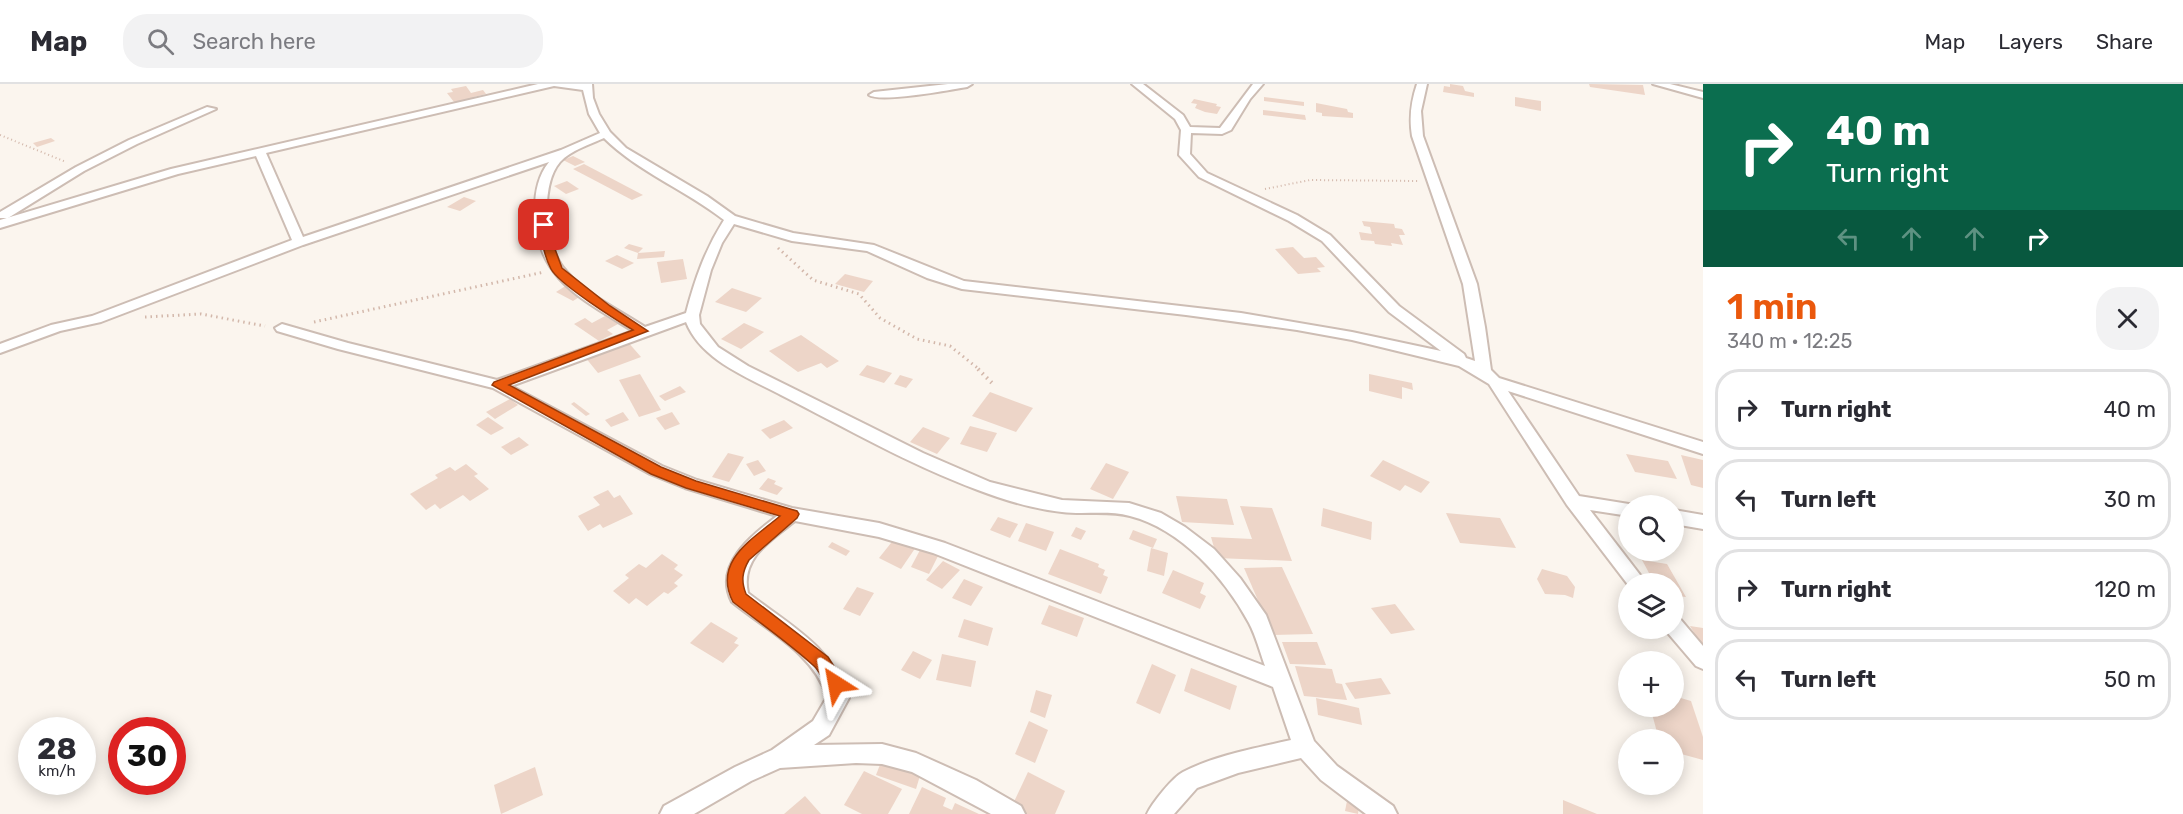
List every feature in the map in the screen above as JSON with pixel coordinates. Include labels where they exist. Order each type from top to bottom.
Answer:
[{"type":"street","points":[[0,224],[175,171],[351,129],[473,104],[553,84],[587,85],[594,114],[606,134],[622,150],[703,198],[731,219],[761,230],[827,243],[870,248],[932,275],[962,285],[1255,319],[1384,342],[1467,362]]},
{"type":"street","points":[[874,95],[907,93],[967,84]]},
{"type":"street","points":[[1136,84],[1179,117],[1186,130],[1184,155],[1203,175],[1293,218],[1326,238],[1394,309],[1467,362],[1489,376],[1703,448]]},
{"type":"street","points":[[1186,130],[1222,131],[1227,128],[1246,97],[1258,84]]},
{"type":"street","points":[[1422,84],[1414,117],[1419,146],[1469,283],[1489,376],[1574,501],[1630,573]]},
{"type":"street","points":[[1658,84],[1703,95]]},
{"type":"street","points":[[0,217],[80,169],[133,142],[211,109]]},
{"type":"street","points":[[0,349],[56,328],[96,319],[299,242],[567,152],[606,134]]},
{"type":"street","points":[[260,152],[299,242]]},
{"type":"street","points":[[567,152],[557,159],[547,171],[542,187],[541,209],[546,241],[557,270],[606,309],[642,331]]},
{"type":"street","points":[[731,219],[716,243],[704,270],[692,315],[693,324],[700,336],[713,350],[926,461],[984,486],[1023,498],[1062,506],[1130,509],[1155,518],[1179,532],[1207,554],[1239,592],[1259,621],[1305,747],[1329,773],[1385,814]]},
{"type":"street","points":[[498,385],[642,331],[692,315]]},
{"type":"street","points":[[282,328],[343,346],[498,385],[656,470],[691,484],[792,514],[879,530],[939,548],[1281,681]]},
{"type":"street","points":[[1574,501],[1618,508]]},
{"type":"street","points":[[672,814],[743,774],[779,758],[820,728],[838,698],[836,684],[822,662],[739,597],[734,583],[736,567],[744,556],[792,514]]},
{"type":"street","points":[[1684,519],[1703,522]]},
{"type":"street","points":[[1684,638],[1703,660]]},
{"type":"street","points":[[1159,814],[1190,780],[1239,763],[1305,747]]},
{"type":"street","points":[[779,758],[856,753],[882,754],[916,763],[968,788],[1013,814]]},
{"type":"path","points":[[0,135],[80,169]]},
{"type":"path","points":[[1244,196],[1287,183],[1310,180],[1434,182]]},
{"type":"path","points":[[761,230],[813,280],[859,294],[880,318],[917,339],[950,345],[985,374],[992,383]]},
{"type":"path","points":[[142,317],[201,314],[282,328],[380,306],[453,294],[557,270]]},
{"type":"building","points":[[1450,84],[1463,86],[1465,91],[1474,93],[1474,97],[1443,92],[1444,86],[1450,87]]},
{"type":"building","points":[[1589,84],[1643,85],[1645,95],[1590,87]]},
{"type":"building","points":[[466,86],[471,93],[483,90],[486,94],[474,97],[477,100],[454,102],[447,93],[453,92],[451,89]]},
{"type":"building","points":[[1264,97],[1304,102],[1304,106],[1264,101]]},
{"type":"building","points":[[1515,97],[1541,101],[1541,111],[1515,106]]},
{"type":"building","points":[[1194,99],[1221,107],[1217,114],[1205,112],[1195,108],[1197,104],[1191,103]]},
{"type":"building","points":[[1316,103],[1347,109],[1348,112],[1353,113],[1353,118],[1322,116],[1322,113],[1316,112]]},
{"type":"building","points":[[1263,110],[1305,115],[1306,120],[1263,115]]},
{"type":"building","points":[[51,138],[55,141],[37,147],[33,143]]},
{"type":"building","points":[[573,156],[585,162],[575,166],[563,160]]},
{"type":"building","points":[[584,164],[643,195],[632,200],[573,169]]},
{"type":"building","points":[[567,181],[579,189],[566,194],[554,186]]},
{"type":"building","points":[[464,197],[476,201],[460,211],[447,207]]},
{"type":"building","points":[[1362,221],[1394,224],[1395,228],[1402,229],[1405,235],[1399,235],[1403,245],[1375,244],[1374,241],[1361,240],[1359,232],[1372,234],[1370,227],[1364,226]]},
{"type":"building","points":[[629,244],[643,248],[638,253],[624,248]]},
{"type":"building","points":[[1293,247],[1304,258],[1316,257],[1325,267],[1317,268],[1321,272],[1298,274],[1275,249]]},
{"type":"building","points":[[665,251],[664,257],[637,259],[638,253]]},
{"type":"building","points":[[617,255],[634,263],[622,269],[605,261]]},
{"type":"building","points":[[683,259],[687,279],[661,283],[657,262]]},
{"type":"building","points":[[845,274],[873,281],[864,292],[835,284]]},
{"type":"building","points":[[567,285],[584,294],[573,301],[556,292]]},
{"type":"building","points":[[732,288],[762,298],[746,312],[715,302]]},
{"type":"building","points":[[605,316],[618,324],[607,330],[613,334],[599,341],[574,324],[585,318],[592,323]]},
{"type":"building","points":[[744,323],[764,332],[741,349],[721,339]]},
{"type":"building","points":[[801,335],[839,361],[827,368],[821,363],[798,372],[769,351]]},
{"type":"building","points":[[627,341],[641,357],[598,373],[585,357]]},
{"type":"building","points":[[867,365],[892,373],[884,383],[859,375]]},
{"type":"building","points":[[640,374],[661,410],[639,417],[619,380]]},
{"type":"building","points":[[1369,374],[1412,383],[1413,390],[1402,387],[1402,399],[1369,391]]},
{"type":"building","points":[[900,375],[913,379],[906,388],[894,384]]},
{"type":"building","points":[[680,386],[686,392],[665,401],[659,396]]},
{"type":"building","points":[[990,392],[1033,408],[1016,432],[972,416]]},
{"type":"building","points":[[510,399],[518,405],[495,419],[486,412]]},
{"type":"building","points":[[574,402],[590,414],[586,416],[571,404]]},
{"type":"building","points":[[623,412],[629,420],[611,427],[605,420]]},
{"type":"building","points":[[672,412],[680,424],[665,430],[656,418]]},
{"type":"building","points":[[488,417],[504,428],[491,435],[476,425]]},
{"type":"building","points":[[784,420],[793,428],[770,439],[761,430]]},
{"type":"building","points":[[970,426],[997,433],[987,452],[960,444]]},
{"type":"building","points":[[923,427],[950,438],[937,454],[910,442]]},
{"type":"building","points":[[519,437],[529,445],[511,455],[501,447]]},
{"type":"building","points":[[728,453],[744,457],[729,482],[712,477]]},
{"type":"building","points":[[1626,454],[1668,461],[1677,479],[1635,472]]},
{"type":"building","points":[[1681,455],[1703,460],[1703,488],[1691,485]]},
{"type":"building","points":[[758,460],[766,471],[754,476],[746,464]]},
{"type":"building","points":[[1383,460],[1430,482],[1421,493],[1405,485],[1400,491],[1370,476]]},
{"type":"building","points":[[1106,463],[1129,472],[1113,499],[1090,489]]},
{"type":"building","points":[[466,464],[478,474],[474,476],[489,489],[470,501],[463,495],[440,509],[435,504],[426,510],[410,494],[438,478],[435,475],[450,467],[455,471]]},
{"type":"building","points":[[768,478],[776,481],[774,484],[783,488],[777,495],[759,489]]},
{"type":"building","points":[[608,490],[614,498],[620,495],[633,514],[603,528],[600,524],[588,531],[578,516],[600,505],[593,497]]},
{"type":"building","points":[[1176,496],[1227,499],[1234,525],[1182,522]]},
{"type":"building","points":[[1240,506],[1272,508],[1292,561],[1217,558],[1211,537],[1252,539]]},
{"type":"building","points":[[1323,508],[1372,522],[1371,540],[1321,526]]},
{"type":"building","points":[[1446,513],[1500,518],[1516,548],[1460,543]]},
{"type":"building","points":[[998,517],[1018,524],[1010,538],[990,530]]},
{"type":"building","points":[[1026,523],[1054,532],[1046,551],[1018,541]]},
{"type":"building","points":[[1076,527],[1086,531],[1081,540],[1071,536]]},
{"type":"building","points":[[1133,530],[1157,539],[1153,548],[1129,539]]},
{"type":"building","points":[[895,538],[916,547],[901,569],[879,558]]},
{"type":"building","points":[[832,542],[850,551],[846,556],[828,547]]},
{"type":"building","points":[[1151,548],[1168,553],[1164,576],[1147,571]]},
{"type":"building","points":[[1060,549],[1099,564],[1098,567],[1105,570],[1103,575],[1108,577],[1101,594],[1048,574]]},
{"type":"building","points":[[920,550],[938,556],[929,574],[911,567]]},
{"type":"building","points":[[662,554],[678,565],[674,569],[683,575],[674,583],[678,586],[668,594],[664,592],[647,606],[636,598],[629,604],[613,591],[629,578],[625,575],[639,564],[646,568]]},
{"type":"building","points":[[943,561],[960,570],[942,589],[926,580]]},
{"type":"building","points":[[1643,561],[1667,564],[1672,573],[1649,573]]},
{"type":"building","points":[[1282,567],[1313,634],[1273,635],[1244,568]]},
{"type":"building","points":[[1542,569],[1567,576],[1575,587],[1573,598],[1565,595],[1545,594],[1537,579]]},
{"type":"building","points":[[1173,570],[1204,583],[1200,593],[1206,596],[1200,609],[1162,593]]},
{"type":"building","points":[[964,579],[983,587],[971,606],[952,598]]},
{"type":"building","points":[[857,587],[874,593],[860,616],[843,609]]},
{"type":"building","points":[[1395,604],[1415,630],[1391,634],[1371,608]]},
{"type":"building","points":[[1049,605],[1084,618],[1077,637],[1041,624]]},
{"type":"building","points":[[964,619],[993,628],[988,646],[958,637]]},
{"type":"building","points":[[711,622],[738,638],[734,643],[739,645],[723,663],[690,643]]},
{"type":"building","points":[[1690,626],[1703,628],[1703,648]]},
{"type":"building","points":[[1282,642],[1317,642],[1326,665],[1290,664]]},
{"type":"building","points":[[913,651],[932,660],[920,679],[901,670]]},
{"type":"building","points":[[942,654],[976,661],[971,687],[936,680]]},
{"type":"building","points":[[1152,664],[1176,675],[1160,714],[1136,703]]},
{"type":"building","points":[[1295,666],[1332,669],[1336,683],[1342,684],[1347,700],[1304,696]]},
{"type":"building","points":[[1191,668],[1237,686],[1230,710],[1184,691]]},
{"type":"building","points":[[1381,678],[1391,694],[1355,699],[1345,683]]},
{"type":"building","points":[[1036,690],[1052,695],[1045,718],[1030,712]]},
{"type":"building","points":[[1316,698],[1359,708],[1362,725],[1318,715]]},
{"type":"building","points":[[1684,699],[1691,701],[1703,737],[1703,760],[1684,755],[1684,729],[1656,729],[1653,717],[1684,717]]},
{"type":"building","points":[[1029,721],[1048,730],[1035,763],[1015,754]]},
{"type":"building","points":[[883,757],[922,769],[916,789],[876,775]]},
{"type":"building","points":[[535,767],[543,795],[501,814],[494,785]]},
{"type":"building","points":[[864,771],[902,789],[888,814],[862,814],[844,805]]},
{"type":"building","points":[[1028,772],[1065,791],[1055,814],[1023,814],[1011,808]]},
{"type":"building","points":[[922,787],[946,798],[943,806],[952,810],[955,803],[979,814],[909,814]]},
{"type":"building","points":[[805,796],[821,814],[784,814]]},
{"type":"building","points":[[1563,800],[1597,814],[1563,814]]},
{"type":"building","points":[[1347,801],[1359,806],[1358,814],[1345,811]]},
{"type":"route","points":[[544,225],[546,241],[557,270],[606,309],[642,331],[498,385],[542,406],[606,444],[656,470],[727,496],[792,514],[744,556],[736,567],[734,583],[739,597],[822,662],[836,684]]}]
